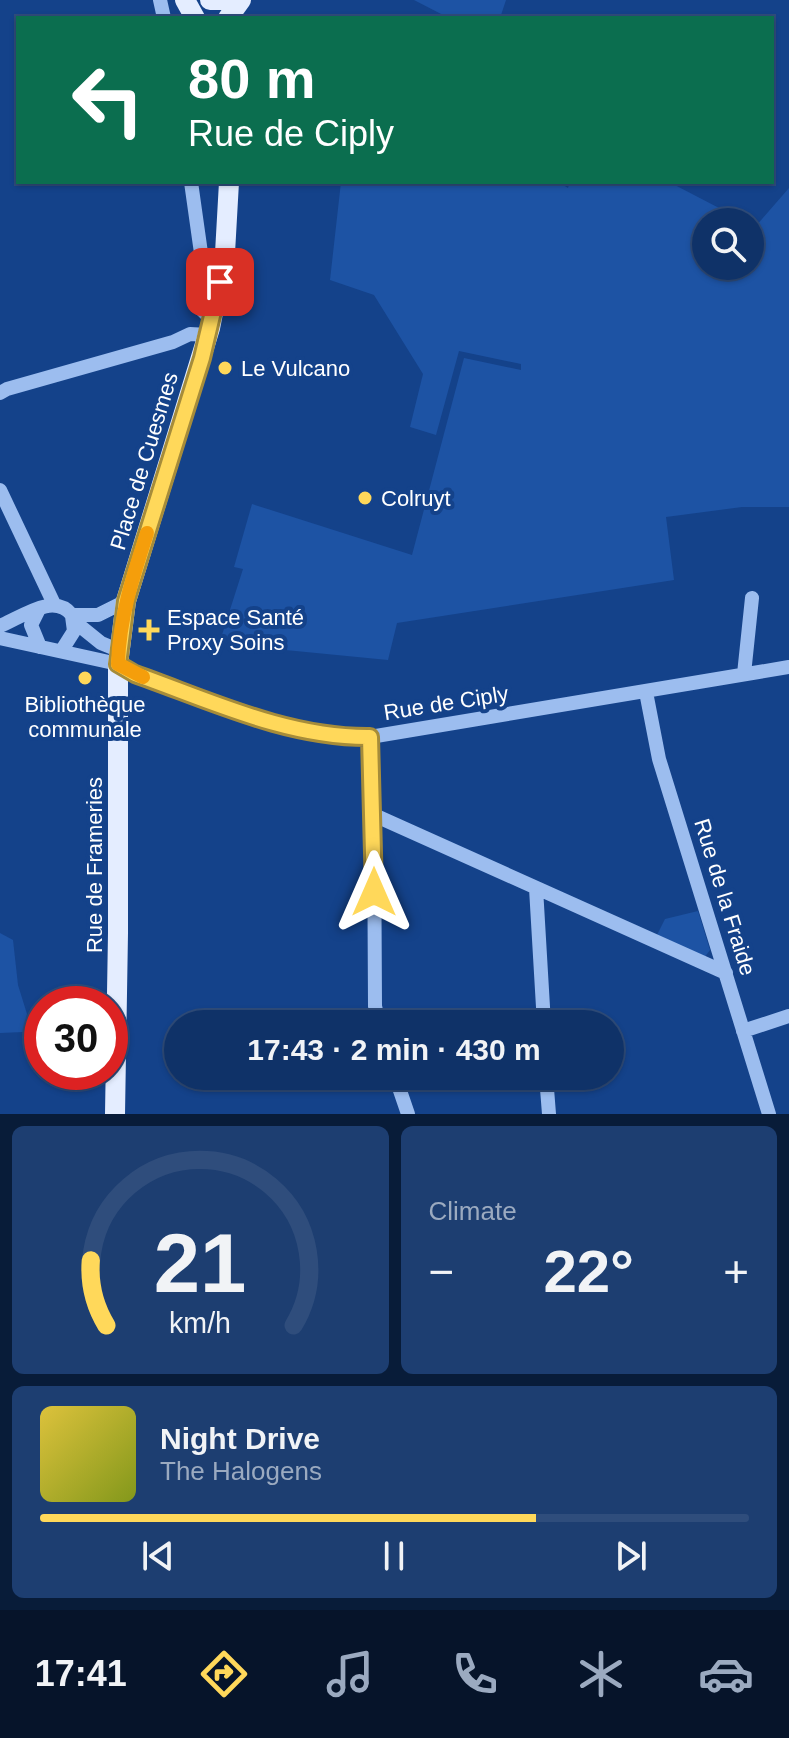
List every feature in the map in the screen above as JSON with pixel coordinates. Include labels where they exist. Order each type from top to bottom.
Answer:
[{"type":"main road","points":[[210,0],[232,0]]},
{"type":"main road","name":"Place de Cuesmes","points":[[118,657],[126,601],[210,328],[225,253],[229,184]]},
{"type":"main road","name":"Rue de Frameries","points":[[115,1114],[118,657]]},
{"type":"street","points":[[191,184],[203,267],[198,306],[210,328]]},
{"type":"street","name":"Place de Cuesmes","points":[[2,390],[173,342],[210,328]]},
{"type":"street","points":[[173,342],[202,358]]},
{"type":"street","points":[[0,490],[46,607]]},
{"type":"street","points":[[744,674],[752,598]]},
{"type":"street","points":[[73,618],[98,615],[126,601]]},
{"type":"street","points":[[0,626],[46,607],[62,606],[118,657]]},
{"type":"street","points":[[40,647],[31,625],[46,607]]},
{"type":"street","points":[[62,650],[71,638],[73,618]]},
{"type":"street","points":[[0,638],[40,647],[118,657]]},
{"type":"street","name":"Rue de Ciply","points":[[118,657],[135,674],[287,728],[370,737],[789,667]]},
{"type":"street","name":"Rue de la Fraide","points":[[646,692],[659,759],[769,1114]]},
{"type":"street","points":[[370,737],[378,1010]]},
{"type":"street","points":[[374,815],[726,973]]},
{"type":"street","points":[[536,888],[543,1010]]},
{"type":"street","points":[[743,1031],[789,1016]]},
{"type":"street","points":[[400,1090],[408,1114]]},
{"type":"street","points":[[547,1090],[549,1114]]},
{"type":"shaded area","points":[[414,0],[506,0],[501,16],[445,16]]},
{"type":"shaded area","points":[[341,184],[561,184],[568,188],[569,184],[673,184],[719,208],[692,208],[692,280],[764,280],[764,217],[789,188],[789,507],[742,507],[666,517],[674,580],[397,623],[388,660],[265,648],[221,638],[243,569],[234,567],[252,504],[412,555],[464,358],[521,370],[521,364],[459,351],[436,435],[410,427],[423,374],[374,295],[330,280]]},
{"type":"shaded area","points":[[698,911],[710,950],[704,958],[657,935],[665,919]]},
{"type":"shaded area","points":[[0,933],[13,940],[18,985],[24,1004],[24,1028],[23,1032],[0,1033]]},
{"type":"slow traffic","points":[[143,677],[118,664],[118,650],[126,601],[147,533]]},
{"type":"place","name":"Le Vulcano","points":[[225,368]]},
{"type":"place","name":"Colruyt","points":[[365,498]]},
{"type":"place","name":"Espace Santé Proxy Soins","points":[[149,630]]},
{"type":"place","name":"Bibliothèque communale","points":[[85,678]]},
{"type":"route","points":[[220,282],[202,358],[126,601],[118,664],[135,674],[287,728],[370,737],[374,892]]}]
